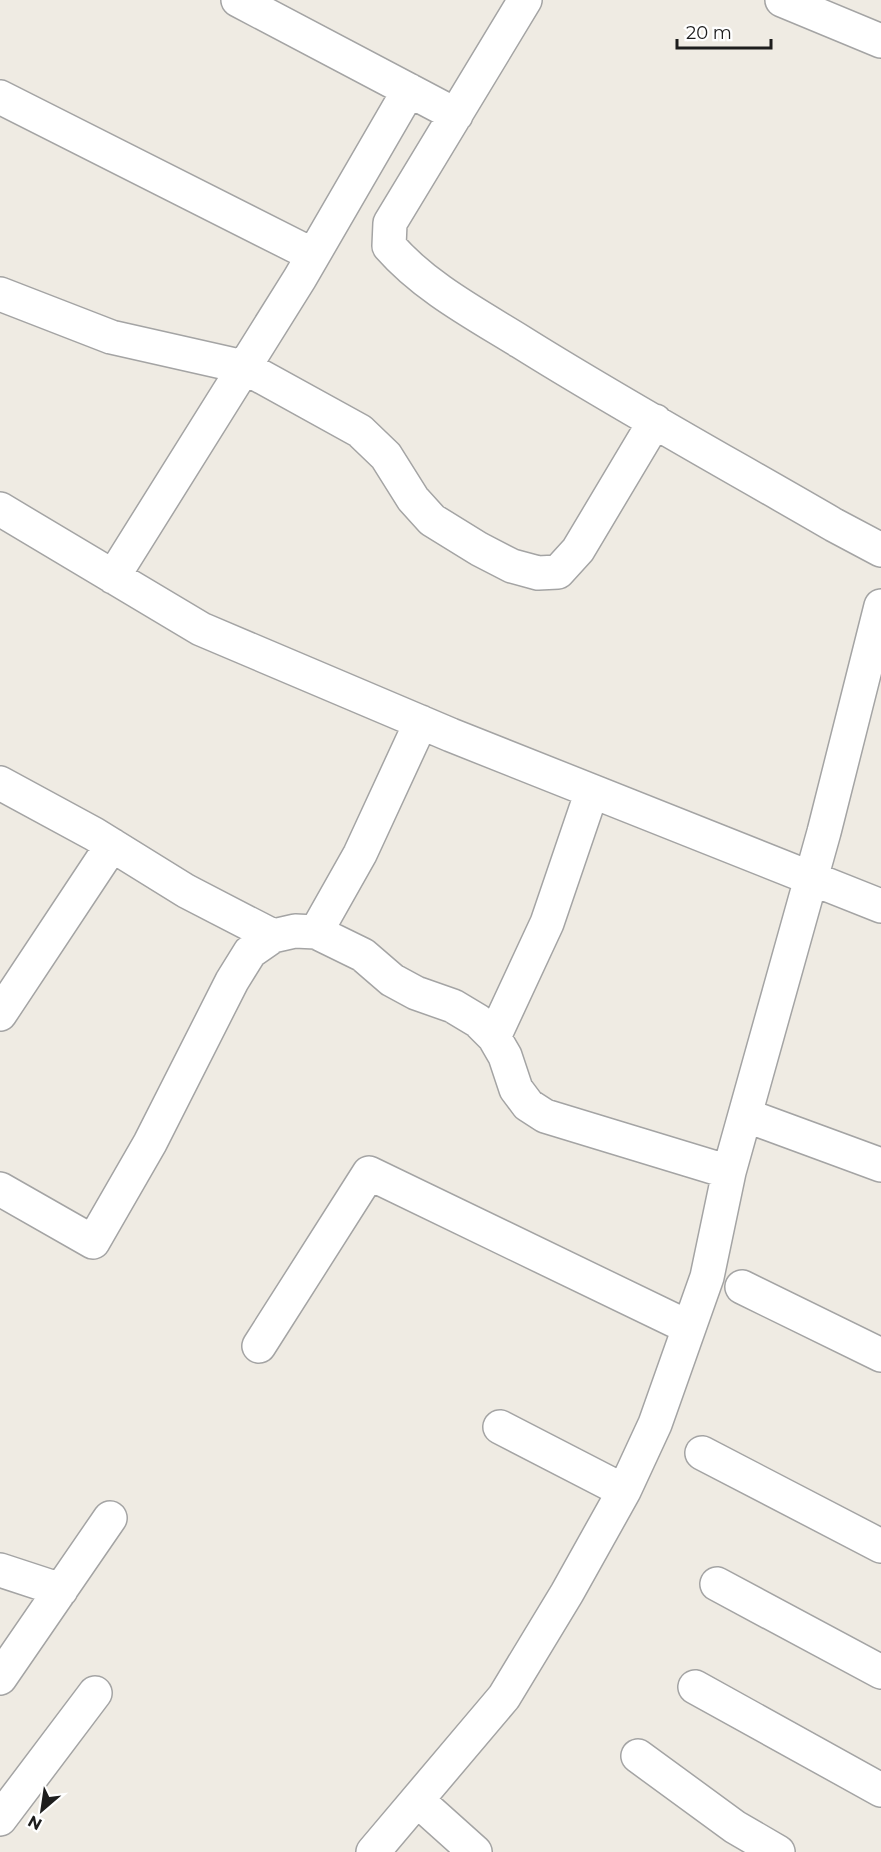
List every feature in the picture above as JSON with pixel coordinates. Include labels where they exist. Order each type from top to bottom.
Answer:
[{"type":"street","points":[[238,0],[456,115]]},
{"type":"street","points":[[525,0],[390,223],[389,246],[406,266],[432,286],[556,364],[881,550]]},
{"type":"street","points":[[782,0],[881,41]]},
{"type":"street","points":[[113,577],[313,255],[409,90]]},
{"type":"street","points":[[0,97],[313,255]]},
{"type":"street","points":[[0,294],[111,337],[244,367],[360,431],[386,456],[412,499],[432,520],[512,566],[538,573],[558,572],[578,550],[655,421]]},
{"type":"street","points":[[0,509],[201,629],[421,722],[881,906]]},
{"type":"street","points":[[373,1852],[504,1697],[567,1593],[624,1491],[655,1424],[707,1277],[729,1172],[811,878],[881,606]]},
{"type":"street","points":[[316,932],[360,854],[421,722]]},
{"type":"street","points":[[0,783],[112,845],[186,891],[273,936]]},
{"type":"street","points":[[494,1037],[547,923],[592,791]]},
{"type":"street","points":[[0,1014],[112,845]]},
{"type":"street","points":[[0,1189],[93,1242],[150,1143],[232,981],[250,952],[273,936],[295,932],[316,932],[363,955],[393,980],[416,993],[453,1006],[478,1021],[494,1037],[505,1056],[516,1089],[528,1105],[545,1116],[729,1172]]},
{"type":"street","points":[[745,1114],[881,1165]]},
{"type":"street","points":[[259,1347],[369,1173],[688,1327]]},
{"type":"street","points":[[742,1287],[881,1355]]},
{"type":"street","points":[[500,1427],[624,1491]]},
{"type":"street","points":[[702,1453],[881,1546]]},
{"type":"street","points":[[0,1678],[110,1518]]},
{"type":"street","points":[[0,1570],[61,1590]]},
{"type":"street","points":[[717,1584],[881,1672]]},
{"type":"street","points":[[696,1687],[881,1790]]},
{"type":"street","points":[[0,1819],[95,1693]]},
{"type":"street","points":[[638,1756],[735,1827],[778,1852]]},
{"type":"street","points":[[417,1800],[475,1852]]}]
